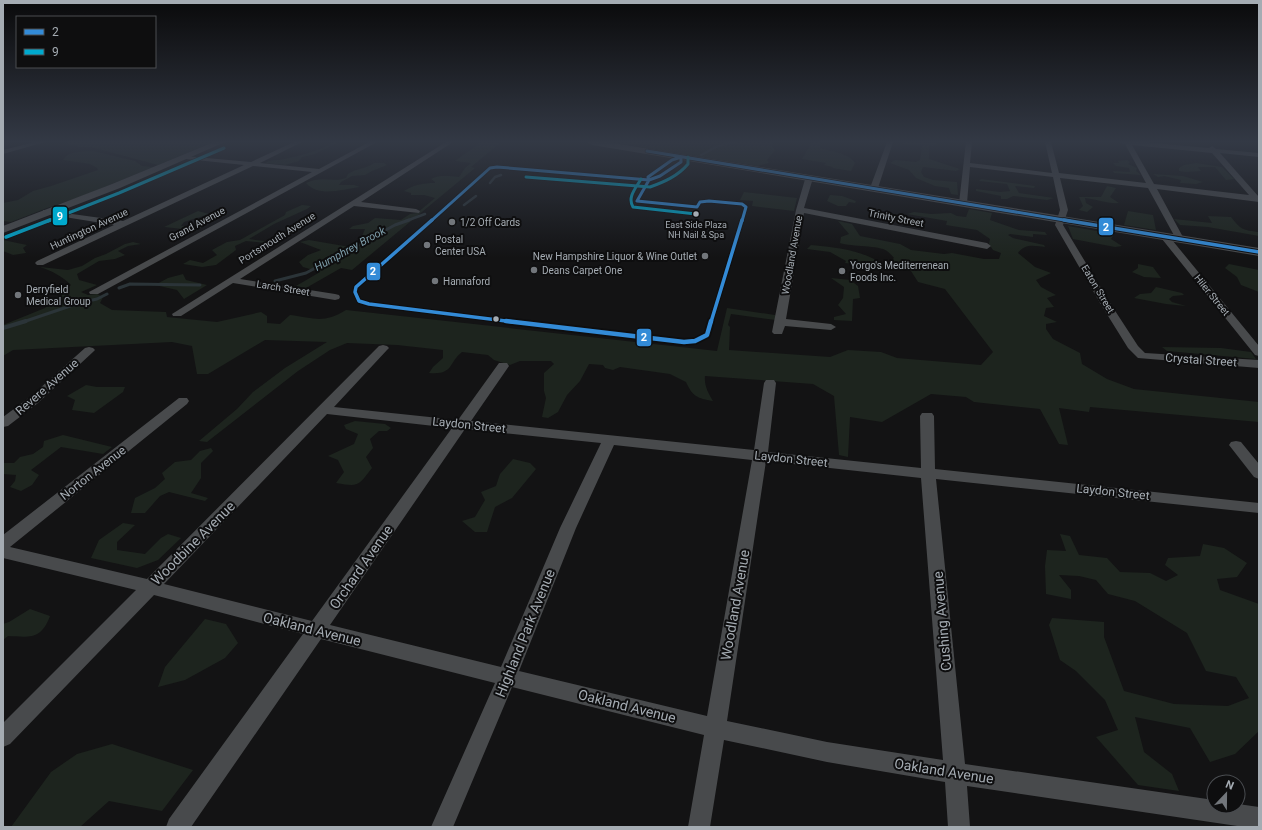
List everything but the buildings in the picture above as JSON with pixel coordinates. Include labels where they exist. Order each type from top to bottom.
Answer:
[{"type":"main road","points":[[3,230],[126,181]]},
{"type":"main road","points":[[827,181],[1259,252]]},
{"type":"street","name":"Huntington Avenue","points":[[40,263],[216,181]]},
{"type":"street","name":"Grand Avenue","points":[[94,292],[301,181]]},
{"type":"street","name":"Portsmouth Avenue","points":[[176,314],[388,181]]},
{"type":"street","name":"Woodland Avenue","points":[[808,181],[800,210],[779,327],[831,327]]},
{"type":"street","points":[[874,188],[877,181]]},
{"type":"street","points":[[963,203],[965,181]]},
{"type":"street","name":"Eaton Street","points":[[1057,181],[1064,210],[1059,225],[1092,282],[1134,348],[1142,356]]},
{"type":"street","points":[[1106,181],[1257,200]]},
{"type":"street","points":[[1148,181],[1180,239]]},
{"type":"street","points":[[1240,181],[1257,200]]},
{"type":"street","points":[[352,203],[416,211]]},
{"type":"street","name":"Trinity Street","points":[[800,210],[987,246]]},
{"type":"street","points":[[46,212],[124,224]]},
{"type":"street","name":"Hiler Street","points":[[1165,237],[1259,353]]},
{"type":"street","name":"Larch Street","points":[[231,280],[335,297]]},
{"type":"street","name":"Woodbine Avenue","points":[[3,737],[383,348]]},
{"type":"street","name":"Revere Avenue","points":[[3,423],[34,400],[89,350]]},
{"type":"street","name":"Crystal Street","points":[[1142,356],[1259,364]]},
{"type":"street","name":"Orchard Avenue","points":[[177,827],[503,366]]},
{"type":"street","name":"Woodland Avenue","points":[[699,827],[714,728],[760,456],[770,383]]},
{"type":"street","name":"Norton Avenue","points":[[3,544],[183,401]]},
{"type":"street","name":"Laydon Street","points":[[323,410],[1259,508]]},
{"type":"street","name":"Cushing Avenue","points":[[927,416],[928,473],[944,628],[959,827]]},
{"type":"street","name":"Highland Park Avenue","points":[[442,827],[507,676],[568,528],[609,440]]},
{"type":"street","points":[[1236,445],[1259,474]]},
{"type":"street","name":"Oakland Avenue","points":[[3,552],[150,587],[316,630],[714,728],[827,752],[954,773],[1259,818]]},
{"type":"shaded area","points":[[66,181],[120,181],[11,222],[3,221],[3,203],[18,200],[33,191]]},
{"type":"shaded area","points":[[312,181],[343,181],[339,185],[354,185],[360,187],[339,191],[324,191],[311,188],[306,183]]},
{"type":"shaded area","points":[[433,181],[460,181],[352,270],[341,268],[306,288],[296,286],[320,272],[303,267],[299,262],[308,255],[321,250],[300,242],[309,240],[356,248],[365,239],[362,236],[365,229],[349,229],[353,226],[368,223],[375,218],[401,220],[410,214],[417,213],[435,198],[424,195],[411,195],[411,193],[404,191],[411,187],[435,182]]},
{"type":"shaded area","points":[[922,181],[957,182],[958,195],[951,194],[949,188],[935,186]]},
{"type":"shaded area","points":[[979,181],[994,181],[1035,186],[1034,188],[1015,186],[1019,193],[1054,198],[1047,200],[1013,196],[1007,199],[1001,199],[1001,196],[976,191],[976,189],[1000,192],[1010,191],[1007,184]]},
{"type":"shaded area","points":[[1181,181],[1203,182],[1196,184],[1180,183]]},
{"type":"shaded area","points":[[1107,186],[1116,188],[1110,197],[1119,203],[1085,198],[1086,203],[1093,207],[1087,212],[1079,210],[1083,206],[1079,197],[1101,197]]},
{"type":"shaded area","points":[[744,192],[797,198],[794,211],[752,206],[753,201],[740,200]]},
{"type":"shaded area","points":[[830,195],[842,196],[856,201],[855,203],[849,202],[846,206],[838,206],[827,201]]},
{"type":"shaded area","points":[[302,205],[311,206],[274,224],[249,239],[280,243],[275,244],[246,241],[235,246],[236,250],[216,265],[202,267],[183,264],[190,260],[203,263],[217,255],[212,250],[227,242],[240,240],[285,215],[286,212]]},
{"type":"shaded area","points":[[969,209],[992,213],[990,220],[1019,230],[1045,232],[1047,235],[1033,234],[1033,237],[1008,235],[1013,238],[1044,245],[1045,247],[1027,246],[1018,253],[1035,267],[1051,273],[1036,280],[1041,287],[1056,295],[1047,298],[1054,307],[1046,308],[1044,316],[1057,322],[1046,324],[1046,329],[1053,339],[1080,353],[1082,364],[1107,379],[1134,389],[1259,402],[1259,422],[1090,407],[1089,412],[1059,408],[1068,445],[1059,444],[1040,409],[974,402],[966,397],[931,394],[882,422],[850,417],[848,457],[839,455],[834,396],[813,384],[705,376],[705,383],[713,401],[696,396],[693,394],[686,382],[670,374],[620,367],[613,370],[605,368],[603,365],[589,364],[580,381],[567,395],[558,412],[548,418],[542,417],[546,398],[544,391],[544,373],[554,364],[551,361],[520,361],[510,365],[494,360],[488,355],[462,352],[447,370],[437,373],[429,373],[443,358],[443,350],[397,345],[347,343],[330,350],[298,371],[207,442],[199,441],[237,409],[253,392],[285,368],[327,342],[265,340],[208,374],[197,374],[192,346],[172,342],[13,350],[3,356],[3,325],[45,308],[71,285],[57,274],[40,267],[68,270],[82,266],[95,258],[125,244],[133,242],[141,244],[128,246],[118,251],[125,255],[115,259],[99,261],[77,274],[79,280],[97,285],[81,292],[88,295],[97,294],[103,297],[100,303],[112,310],[166,312],[167,317],[217,322],[261,312],[267,316],[267,323],[280,324],[290,315],[325,319],[346,310],[717,351],[727,308],[775,315],[776,320],[731,314],[728,325],[730,327],[729,350],[830,357],[848,350],[881,352],[897,358],[981,365],[993,352],[945,289],[918,282],[911,271],[845,263],[846,261],[830,252],[807,249],[811,245],[849,250],[857,252],[884,265],[894,258],[883,249],[840,243],[841,237],[849,234],[838,221],[852,224],[860,236],[900,244],[911,250],[944,254],[952,253],[984,259],[999,259],[1001,253],[993,250],[989,244],[990,239],[977,230],[946,225],[947,221],[907,214],[914,212],[931,214],[951,213],[957,216],[966,217]]},
{"type":"shaded area","points":[[198,211],[209,214],[184,222],[181,226],[204,227],[192,230],[164,227]]},
{"type":"shaded area","points":[[1128,211],[1153,215],[1156,230],[1124,225]]},
{"type":"shaded area","points":[[1208,216],[1231,217],[1237,225],[1243,229],[1259,232],[1259,236],[1208,227],[1180,225],[1174,219],[1212,223]]},
{"type":"shaded area","points":[[1068,226],[1114,234],[1111,239],[1122,246],[1115,247],[1073,239]]},
{"type":"shaded area","points":[[3,240],[27,245],[23,248],[26,253],[13,255],[3,251]]},
{"type":"shaded area","points":[[1138,264],[1153,267],[1161,278],[1144,277],[1132,272],[1138,268]]},
{"type":"shaded area","points":[[1229,264],[1259,270],[1259,292],[1241,285],[1237,277],[1225,268]]},
{"type":"shaded area","points":[[183,274],[186,280],[207,285],[184,299],[177,290],[155,285],[168,278]]},
{"type":"shaded area","points":[[831,278],[850,280],[858,286],[860,298],[853,299],[852,321],[834,320],[834,317],[846,314],[838,305],[843,298],[844,287]]},
{"type":"shaded area","points":[[1156,287],[1182,293],[1184,295],[1173,296],[1169,299],[1172,302],[1186,306],[1134,298],[1140,294],[1151,293]]},
{"type":"shaded area","points":[[1162,347],[1221,348],[1251,352],[1256,359],[1167,351]]},
{"type":"shaded area","points":[[86,385],[97,387],[125,387],[123,392],[94,413],[72,410],[75,400],[67,396]]},
{"type":"shaded area","points":[[355,421],[385,424],[391,428],[387,431],[379,431],[370,439],[373,448],[366,457],[372,468],[361,482],[354,485],[336,483],[344,472],[338,460],[328,456],[354,444],[358,434],[346,429],[344,425]]},
{"type":"shaded area","points":[[63,435],[112,447],[103,454],[61,447],[31,470],[39,475],[32,485],[21,491],[10,487],[15,481],[16,475],[3,474],[3,463],[14,463],[20,457],[33,454],[43,447],[44,441]]},
{"type":"shaded area","points":[[211,448],[213,451],[201,463],[201,478],[191,493],[208,498],[205,501],[169,492],[160,496],[145,513],[131,513],[135,498],[155,488],[165,479],[162,473],[175,462],[191,460],[200,451]]},
{"type":"shaded area","points":[[513,459],[530,463],[536,469],[512,498],[495,507],[487,532],[475,532],[462,521],[475,517],[485,500],[481,492],[496,486],[500,474]]},
{"type":"shaded area","points":[[123,523],[135,525],[117,542],[117,550],[145,554],[161,538],[168,534],[181,538],[158,560],[137,568],[91,558],[99,540]]},
{"type":"shaded area","points":[[1060,534],[1070,536],[1079,555],[1107,558],[1120,572],[1150,573],[1166,581],[1178,575],[1165,565],[1168,558],[1200,556],[1203,544],[1224,548],[1247,563],[1237,577],[1217,579],[1220,590],[1259,604],[1259,731],[1235,754],[1210,762],[1190,728],[1135,717],[1144,752],[1172,774],[1179,791],[1138,785],[1096,737],[1118,730],[1105,700],[1076,671],[1060,660],[1049,625],[1052,618],[1104,622],[1104,637],[1124,691],[1174,704],[1228,706],[1249,698],[1236,677],[1206,671],[1187,633],[1135,601],[1108,594],[1096,580],[1079,576],[1059,575],[1071,590],[1071,599],[1046,594],[1045,566],[1047,550],[1066,551]]},
{"type":"shaded area","points":[[30,609],[50,616],[43,629],[34,635],[23,637],[8,636],[3,640],[3,624]]},
{"type":"shaded area","points":[[205,619],[226,624],[238,643],[225,658],[185,680],[158,687],[165,667]]},
{"type":"shaded area","points":[[112,744],[193,770],[162,811],[109,801],[80,827],[11,827],[51,772],[77,754]]},
{"type":"waterway","name":"Humphrey Brook","points":[[464,205],[476,196]]},
{"type":"waterway","name":"Humphrey Brook","points":[[406,221],[425,214]]},
{"type":"waterway","name":"Humphrey Brook","points":[[275,281],[306,273],[395,225],[409,220]]},
{"type":"waterway","name":"Humphrey Brook","points":[[119,288],[130,284],[200,285]]},
{"type":"waterway","name":"Humphrey Brook","points":[[25,321],[79,303],[97,299],[107,294]]},
{"type":"waterway","name":"Humphrey Brook","points":[[3,328],[25,321]]},
{"type":"transit line","name":"9","points":[[6,237],[148,181]]},
{"type":"transit line","name":"2","points":[[476,181],[356,287],[355,292],[359,301],[369,304],[684,342],[695,341],[707,335],[746,207],[742,204],[709,201],[700,202],[697,207],[637,201],[649,181]]},
{"type":"transit line","name":"9","points":[[572,181],[650,187],[665,181]]},
{"type":"transit line","name":"9","points":[[640,181],[631,197],[631,204],[633,207],[696,214]]},
{"type":"transit line","name":"2","points":[[827,181],[1259,252]]},
{"type":"place","name":"East Side Plaza NH Nail & Spa","points":[[696,214]]},
{"type":"place","name":"1/2 Off Cards","points":[[452,222]]},
{"type":"place","name":"Postal Center USA","points":[[427,245]]},
{"type":"place","name":"New Hampshire Liquor & Wine Outlet","points":[[705,256]]},
{"type":"place","name":"Deans Carpet One","points":[[534,270]]},
{"type":"place","name":"Yorgo's Mediterrenean Foods Inc.","points":[[842,271]]},
{"type":"place","name":"Hannaford","points":[[435,281]]},
{"type":"place","name":"Derryfield Medical Group","points":[[18,295]]}]
